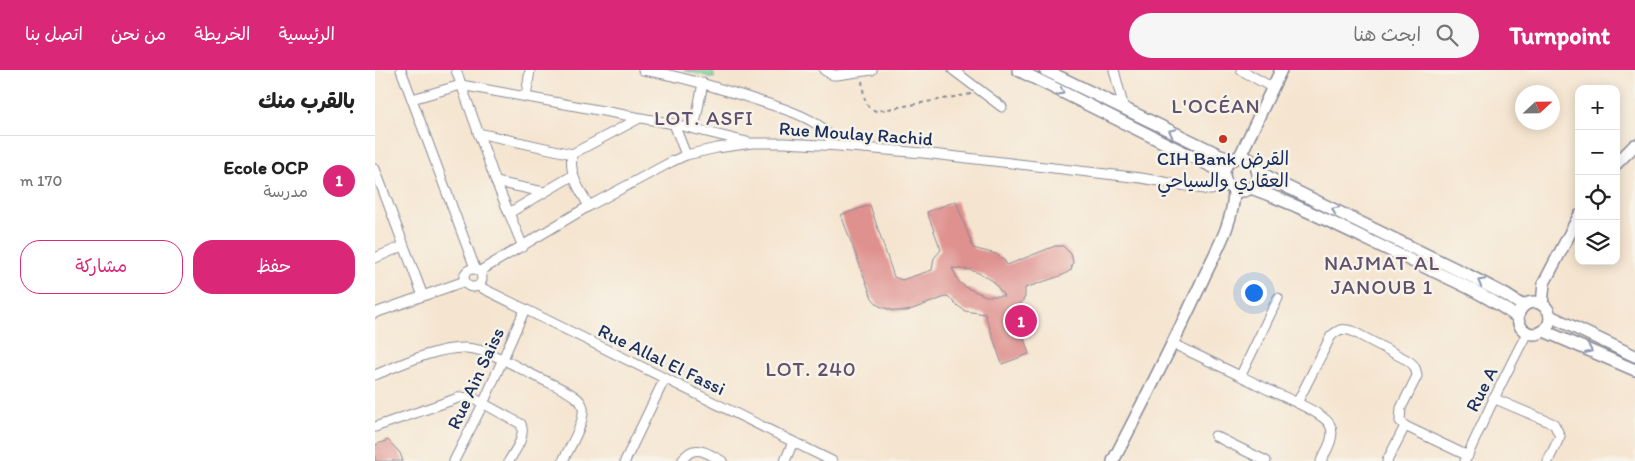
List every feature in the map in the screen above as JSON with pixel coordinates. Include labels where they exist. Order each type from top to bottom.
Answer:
[{"type":"main road","points":[[1018,70],[1223,172],[1231,187],[1234,202],[1227,227],[1173,344],[1113,461]]},
{"type":"main road","points":[[1045,70],[1218,154],[1252,161],[1257,170],[1257,180],[1251,188],[1243,191],[1231,187]]},
{"type":"main road","points":[[1223,172],[1225,167],[1236,157],[1281,70]]},
{"type":"main road","points":[[1620,160],[1635,145]]},
{"type":"main road","points":[[1257,170],[1275,181],[1467,274],[1523,306]]},
{"type":"main road","points":[[1251,188],[1289,203],[1461,285],[1504,307],[1518,318]]},
{"type":"main road","points":[[1542,305],[1544,283],[1577,220]]},
{"type":"main road","points":[[1531,302],[1542,305],[1550,316],[1549,323],[1545,330],[1536,334],[1527,333],[1520,327],[1518,318],[1520,310],[1531,302]]},
{"type":"main road","points":[[1550,316],[1635,356]]},
{"type":"main road","points":[[1545,330],[1635,370]]},
{"type":"street","points":[[401,70],[478,270],[483,277],[478,286],[472,287],[465,281]]},
{"type":"street","points":[[455,70],[496,182],[523,247]]},
{"type":"street","points":[[526,97],[530,70]]},
{"type":"street","points":[[643,70],[703,83],[797,114],[822,128],[834,145]]},
{"type":"street","points":[[824,70],[833,75],[872,70]]},
{"type":"street","points":[[953,70],[1002,106]]},
{"type":"street","points":[[1114,70],[1125,109]]},
{"type":"street","points":[[1241,70],[1273,88]]},
{"type":"street","points":[[693,129],[703,83]]},
{"type":"street","points":[[412,99],[461,85],[638,119],[674,124],[752,144]]},
{"type":"street","points":[[478,133],[572,154],[638,119]]},
{"type":"street","points":[[674,124],[686,155]]},
{"type":"street","name":"Rue Moulay Rachid","points":[[478,270],[523,247],[589,206],[646,174],[686,155],[717,148],[752,144],[834,145],[1080,170],[1210,190],[1231,187]]},
{"type":"street","points":[[572,154],[570,165],[572,176],[589,206]]},
{"type":"street","points":[[375,169],[423,296]]},
{"type":"street","points":[[509,213],[572,176]]},
{"type":"street","points":[[496,182],[544,192]]},
{"type":"street","points":[[375,258],[403,246]]},
{"type":"street","points":[[465,281],[464,278],[469,269],[478,270]]},
{"type":"street","points":[[375,313],[465,281]]},
{"type":"street","name":"Rue Allal El Fassi","points":[[478,286],[832,461]]},
{"type":"street","points":[[1241,375],[1278,298]]},
{"type":"street","name":"Rue Ain Saiss","points":[[454,461],[483,404],[525,309]]},
{"type":"street","points":[[1297,403],[1326,344],[1331,336],[1343,328],[1412,363],[1417,376],[1401,408],[1400,421],[1405,426],[1466,459]]},
{"type":"street","name":"Rue A","points":[[1466,459],[1493,398],[1510,369],[1527,333]]},
{"type":"street","points":[[1173,344],[1241,375],[1321,417],[1329,424],[1332,432],[1321,461]]},
{"type":"street","points":[[375,374],[449,349],[474,349],[502,360],[580,400],[583,408],[581,424],[563,461]]},
{"type":"street","points":[[625,461],[665,378]]},
{"type":"street","points":[[375,427],[461,397],[475,399],[521,424],[523,430],[522,437],[509,461]]},
{"type":"street","points":[[1493,398],[1554,424],[1560,436],[1548,461]]},
{"type":"street","points":[[1387,461],[1405,426]]},
{"type":"street","points":[[1215,436],[1266,461]]},
{"type":"street","points":[[785,461],[793,442]]},
{"type":"street","points":[[682,461],[687,453],[697,450],[722,461]]},
{"type":"path","points":[[861,71],[867,106],[871,110],[877,111],[982,91]]},
{"type":"green space","points":[[684,70],[713,70],[714,78]]},
{"type":"building","points":[[956,201],[973,248],[996,254],[1007,265],[1055,246],[1063,246],[1071,254],[1073,262],[1071,270],[1063,275],[1025,288],[1025,297],[1021,303],[1014,307],[1029,354],[1002,364],[985,314],[965,311],[948,296],[907,311],[894,311],[879,306],[872,298],[841,215],[870,205],[894,277],[902,280],[932,270],[934,258],[941,250],[927,212]],"holes":[[[952,268],[971,270],[993,281],[1004,296],[986,296],[967,288],[959,282]]]},
{"type":"building","points":[[388,440],[400,453],[403,461],[375,461],[375,445]]},
{"type":"place","name":"CIH Bank القرض العقاري والسياحي","points":[[1223,139]]},
{"type":"place","name":"Ecole OCP","points":[[1021,321]]},
{"type":"district","name":"L'OCÉAN","points":[[1216,106]]},
{"type":"district","name":"LOT. ASFI","points":[[704,118]]},
{"type":"district","name":"NAJMAT AL JANOUB 1","points":[[1382,275]]},
{"type":"district","name":"LOT. 240","points":[[811,369]]}]
